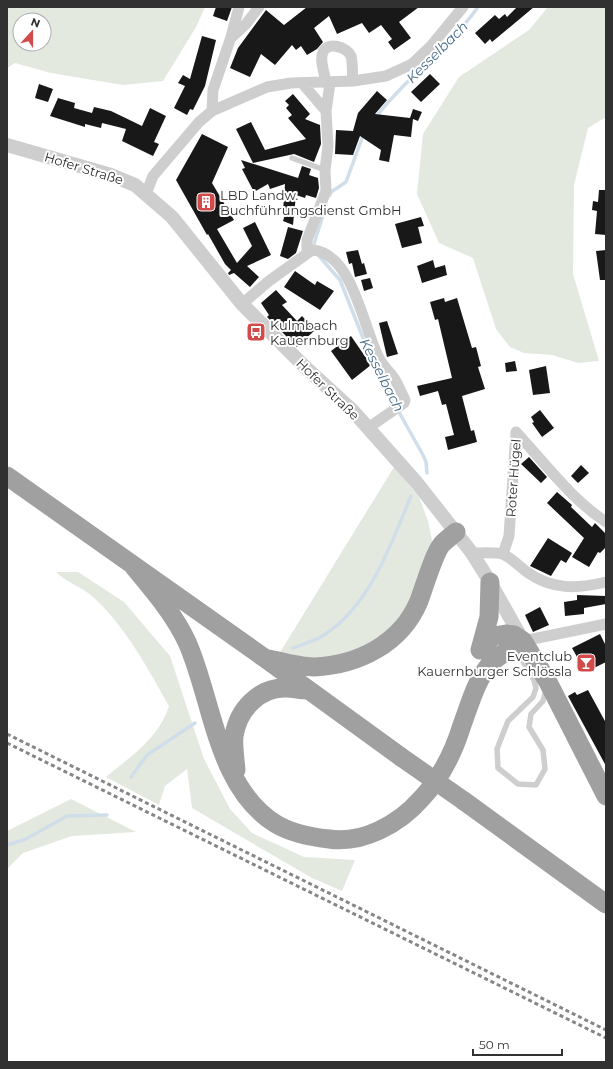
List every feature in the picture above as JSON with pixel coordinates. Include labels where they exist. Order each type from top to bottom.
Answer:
[{"type":"highway","points":[[7,476],[266,659],[606,904]]},
{"type":"highway","points":[[266,659],[313,667],[345,663],[368,655],[386,644],[405,626],[418,603],[441,545],[456,532]]},
{"type":"highway","points":[[134,567],[161,600],[186,641],[203,686],[219,742],[236,781],[258,810],[276,824],[307,836],[338,840],[361,837],[382,830],[404,816],[422,798],[442,768],[455,744],[468,706],[482,675],[492,662],[523,641]]},
{"type":"highway","points":[[468,706],[489,617],[490,582]]},
{"type":"highway","points":[[481,647],[494,636],[506,634],[514,635],[523,641],[548,682],[606,796]]},
{"type":"highway","points":[[236,781],[234,736],[238,719],[249,704],[265,692],[285,688],[308,690]]},
{"type":"street","points":[[212,111],[213,90],[240,7]]},
{"type":"street","points":[[231,37],[246,24],[259,7]]},
{"type":"street","points":[[146,194],[153,176],[199,122],[212,111],[267,87],[302,83],[353,81],[386,76],[412,64],[432,46],[463,7]]},
{"type":"street","points":[[353,81],[351,57],[344,49],[332,46],[326,48],[322,53],[322,62],[328,82],[326,111],[328,146],[325,170],[326,191],[307,240],[313,251],[329,256],[348,278],[380,360],[394,377],[405,400],[368,428]]},
{"type":"street","points":[[302,83],[326,111]]},
{"type":"street","name":"Hofer Straße","points":[[7,146],[112,175],[135,186],[172,217],[242,304],[368,428],[418,483],[472,553],[523,641]]},
{"type":"street","points":[[242,304],[249,297],[313,251]]},
{"type":"street","name":"Roter Hügel","points":[[503,554],[509,536],[516,432],[572,493],[606,522]]},
{"type":"street","points":[[472,553],[503,554],[533,576],[546,583],[562,587],[584,587],[606,582]]},
{"type":"street","points":[[523,641],[606,624]]},
{"type":"lane","points":[[292,158],[325,170]]},
{"type":"lane","points":[[523,641],[522,660],[534,680],[536,688],[533,697],[508,721],[497,749],[498,768],[518,784],[536,785],[545,769],[542,750],[529,727],[531,714],[543,701],[548,682]]},
{"type":"shaded area","points":[[7,7],[205,7],[196,27],[163,81],[123,85],[51,73],[15,63],[7,68]]},
{"type":"shaded area","points":[[548,7],[606,7],[606,117],[588,128],[574,185],[573,274],[599,361],[578,363],[552,355],[524,353],[510,347],[496,329],[473,258],[439,243],[417,194],[423,134],[459,77],[529,30]]},
{"type":"shaded area","points":[[394,467],[419,497],[428,521],[432,540],[429,562],[417,592],[385,636],[354,654],[324,659],[279,654]]},
{"type":"shaded area","points":[[56,572],[78,572],[124,602],[170,656],[204,759],[230,809],[252,833],[304,857],[355,860],[342,891],[312,878],[192,808],[187,769],[165,786],[159,805],[106,777],[143,746],[151,737],[158,728],[169,706],[136,649],[106,609],[90,594]]},
{"type":"shaded area","points":[[71,799],[136,832],[72,836],[23,853],[7,869],[7,831]]},
{"type":"building","points":[[216,7],[232,7],[227,21],[213,16]]},
{"type":"building","points":[[307,7],[419,7],[399,22],[411,38],[394,50],[388,42],[392,39],[381,25],[369,33],[362,23],[337,34],[329,16],[314,28],[323,42],[317,49],[307,55],[301,46],[296,50],[292,45],[275,65],[261,54],[250,77],[230,68],[238,48],[266,10],[284,25]]},
{"type":"building","points":[[517,7],[534,7],[492,42],[490,39],[485,44],[475,33],[495,15],[499,19],[505,14],[507,17]]},
{"type":"building","points":[[202,36],[216,40],[205,86],[193,110],[190,109],[187,115],[174,108],[185,86],[178,83],[183,75],[190,79]]},
{"type":"building","points":[[430,74],[440,84],[421,102],[411,92]]},
{"type":"building","points":[[39,84],[53,89],[48,102],[35,98]]},
{"type":"building","points":[[377,91],[387,100],[375,114],[410,118],[413,109],[422,112],[418,121],[413,119],[411,137],[394,135],[389,162],[379,160],[381,150],[360,136],[353,155],[335,154],[336,130],[353,131],[358,113]]},
{"type":"building","points":[[293,94],[310,114],[305,119],[320,125],[321,144],[314,162],[294,154],[253,163],[236,129],[251,122],[265,150],[306,139],[288,118],[292,115],[286,108],[289,105],[285,101]]},
{"type":"building","points":[[58,98],[75,103],[74,108],[92,113],[94,107],[111,111],[142,126],[150,108],[166,116],[154,142],[159,144],[153,156],[122,141],[126,129],[102,123],[101,128],[85,124],[85,127],[50,116]]},
{"type":"building","name":"LBD Landw. Buchführungsdienst GmbH","points":[[202,134],[228,147],[212,183],[234,220],[217,229],[237,263],[252,246],[243,228],[255,222],[271,255],[247,266],[259,277],[250,287],[234,273],[229,275],[228,273],[231,270],[225,264],[208,234],[207,235],[176,180]]},
{"type":"building","points":[[241,160],[298,178],[302,166],[311,169],[309,175],[318,178],[319,188],[316,198],[306,195],[305,198],[296,195],[293,225],[283,221],[286,211],[283,211],[285,184],[270,189],[268,184],[254,192],[242,169],[245,168]]},
{"type":"building","points":[[599,190],[606,190],[606,235],[595,234],[597,211],[592,210],[593,201],[598,202]]},
{"type":"building","points":[[421,217],[424,226],[418,227],[422,243],[402,248],[395,224]]},
{"type":"building","points":[[288,227],[303,231],[296,253],[288,259],[280,256]]},
{"type":"building","points":[[358,250],[367,274],[355,277],[352,263],[349,264],[346,252]]},
{"type":"building","points":[[606,250],[606,280],[600,280],[596,251]]},
{"type":"building","points":[[433,260],[435,268],[445,265],[447,275],[422,283],[417,266]]},
{"type":"building","points":[[295,271],[315,285],[317,281],[334,291],[320,310],[284,287]]},
{"type":"building","points":[[370,278],[373,288],[364,291],[361,280]]},
{"type":"building","points":[[276,290],[287,302],[282,305],[297,321],[302,316],[315,330],[297,347],[267,317],[269,315],[261,303]]},
{"type":"building","points":[[444,298],[445,302],[457,298],[472,348],[476,347],[481,366],[478,367],[485,389],[462,396],[471,431],[474,430],[477,442],[448,450],[445,437],[454,435],[446,404],[442,405],[438,391],[420,396],[417,386],[452,378],[438,319],[435,320],[430,302]]},
{"type":"building","points":[[387,321],[398,354],[387,357],[379,323]]},
{"type":"building","points":[[351,336],[371,365],[352,380],[331,351]]},
{"type":"building","points":[[515,361],[517,371],[506,372],[505,363]]},
{"type":"building","points":[[546,366],[550,393],[533,395],[529,370]]},
{"type":"building","points":[[540,410],[554,428],[542,437],[532,423],[534,422],[531,417]]},
{"type":"building","points":[[529,457],[547,477],[541,483],[521,464]]},
{"type":"building","points":[[581,465],[589,473],[578,483],[571,476]]},
{"type":"building","points":[[557,492],[572,505],[571,507],[592,527],[595,523],[606,534],[606,547],[600,553],[598,552],[589,567],[572,557],[584,538],[547,503]]},
{"type":"building","points":[[548,538],[572,553],[566,563],[561,560],[551,576],[530,566]]},
{"type":"building","points":[[577,595],[606,596],[606,604],[584,608],[584,614],[565,616],[564,602],[577,600]]},
{"type":"building","points":[[540,607],[549,625],[533,632],[525,615]]},
{"type":"building","points":[[600,634],[606,646],[606,662],[592,669],[585,668],[572,648]]},
{"type":"building","points":[[588,690],[606,723],[606,766],[568,696],[575,692],[577,695]]},
{"type":"waterway","name":"Kesselbach","points":[[376,117],[388,102],[467,22],[478,7]]},
{"type":"waterway","name":"Kesselbach","points":[[330,195],[331,192],[346,182],[364,133]]},
{"type":"waterway","name":"Kesselbach","points":[[315,248],[314,244],[326,205]]},
{"type":"waterway","name":"Kesselbach","points":[[319,256],[340,280],[363,338],[370,351]]},
{"type":"waterway","name":"Kesselbach","points":[[377,364],[390,396],[423,455],[426,462],[427,473]]},
{"type":"waterway","name":"Kesselbach","points":[[293,648],[313,641],[324,635],[340,623],[354,608],[377,573],[411,496]]},
{"type":"waterway","name":"Kesselbach","points":[[131,777],[147,755],[195,723]]},
{"type":"waterway","name":"Kesselbach","points":[[7,845],[26,839],[67,816],[107,815]]},
{"type":"railway","points":[[7,734],[606,1030]]},
{"type":"railway","points":[[7,743],[606,1038]]},
{"type":"place","name":"LBD Landw. Buchführungsdienst GmbH","points":[[206,202]]},
{"type":"place","name":"Kulmbach Kauernburg","points":[[256,332]]},
{"type":"place","name":"Eventclub Kauernburger Schlössla","points":[[586,663]]}]
